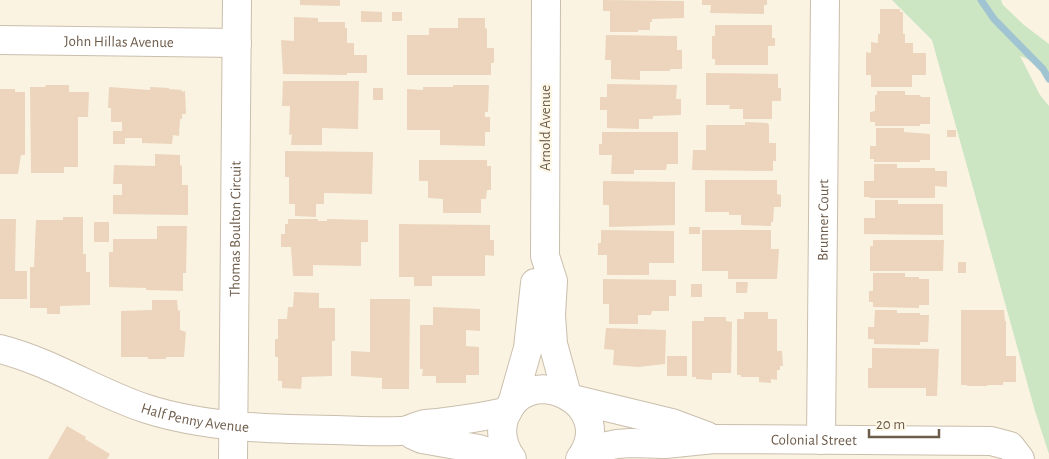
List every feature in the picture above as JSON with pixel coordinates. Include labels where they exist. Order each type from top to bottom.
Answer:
[{"type":"street","name":"Thomas Boulton Circuit","points":[[233,459],[237,0]]},
{"type":"street","name":"Arnold Avenue","points":[[546,0],[545,256],[552,281],[551,315],[554,344],[570,397],[583,411],[588,424],[588,440],[582,456]]},
{"type":"street","name":"Brunner Court","points":[[821,440],[825,0]]},
{"type":"street","name":"John Hillas Avenue","points":[[0,40],[237,43]]},
{"type":"street","name":"Arnold Avenue","points":[[511,459],[503,440],[503,425],[528,348],[535,280],[545,256]]},
{"type":"street","name":"Half Penny Avenue","points":[[0,349],[42,361],[90,386],[144,408],[174,416],[233,425],[298,430],[402,431],[424,424],[452,423],[510,408],[524,395],[538,390],[553,390],[570,397]]},
{"type":"street","name":"Colonial Street","points":[[570,397],[672,423],[714,439]]},
{"type":"street","name":"Half Penny Avenue","points":[[402,431],[422,439],[479,448],[511,459]]},
{"type":"street","name":"Colonial Street","points":[[582,456],[599,448],[631,442],[665,444],[714,439],[992,441],[1013,451]]},
{"type":"green space","points":[[892,0],[1001,0],[1003,5],[1024,25],[1049,44],[1049,73],[1020,56],[1040,95],[1049,106],[1049,454],[1035,411],[932,40]]},
{"type":"building","points":[[300,0],[340,0],[340,6],[300,5]]},
{"type":"building","points":[[603,0],[684,1],[684,18],[652,19],[650,30],[610,32],[610,11],[603,11]]},
{"type":"building","points":[[702,0],[767,0],[767,5],[764,5],[764,14],[710,13],[711,5],[702,5]]},
{"type":"building","points":[[880,9],[900,9],[900,12],[903,12],[905,43],[913,43],[913,53],[926,53],[926,75],[912,75],[912,87],[871,87],[871,75],[866,75],[866,52],[871,53],[871,42],[878,43],[878,34],[880,34]]},
{"type":"building","points":[[361,11],[382,12],[382,22],[361,22]]},
{"type":"building","points":[[392,12],[402,12],[402,21],[392,21]]},
{"type":"building","points":[[294,17],[318,18],[318,22],[345,22],[347,43],[354,43],[354,55],[367,55],[367,73],[347,73],[347,75],[283,74],[281,40],[294,41]]},
{"type":"building","points":[[458,18],[485,18],[487,48],[494,48],[494,63],[491,63],[491,75],[407,75],[407,35],[429,35],[429,28],[458,28]]},
{"type":"building","points":[[715,25],[772,25],[772,38],[775,38],[775,46],[768,46],[768,65],[715,65],[715,59],[712,59],[712,36],[715,36]]},
{"type":"building","points":[[606,35],[677,36],[677,50],[682,50],[682,69],[640,71],[640,80],[611,79],[611,60],[605,60]]},
{"type":"building","points":[[706,73],[778,74],[778,88],[781,88],[781,101],[772,101],[772,119],[743,119],[743,109],[729,109],[730,105],[706,105]]},
{"type":"building","points":[[283,81],[359,81],[358,129],[322,128],[322,145],[291,145],[292,134],[289,135],[290,106],[282,106]]},
{"type":"building","points":[[607,84],[677,85],[676,99],[681,99],[681,115],[653,116],[653,119],[639,119],[639,129],[607,128],[607,110],[600,110],[600,97],[607,97]]},
{"type":"building","points":[[46,85],[69,85],[69,92],[89,92],[88,117],[78,117],[78,167],[64,167],[64,173],[31,173],[30,87],[45,87]]},
{"type":"building","points":[[453,85],[489,85],[488,112],[485,112],[485,117],[490,117],[490,132],[485,132],[485,146],[440,145],[440,130],[407,130],[407,89],[423,90],[423,87],[453,87]]},
{"type":"building","points":[[109,87],[150,90],[150,87],[169,88],[182,90],[182,92],[185,91],[186,114],[182,114],[182,119],[180,119],[179,136],[173,135],[172,144],[142,143],[142,138],[125,138],[125,144],[113,144],[113,131],[122,131],[122,122],[111,122],[111,108],[108,108]]},
{"type":"building","points":[[373,88],[383,88],[383,100],[373,100]]},
{"type":"building","points":[[0,89],[15,89],[15,92],[25,92],[25,155],[21,155],[18,174],[0,174]]},
{"type":"building","points":[[877,91],[905,91],[905,95],[930,97],[930,124],[920,124],[920,126],[875,126],[875,122],[870,122],[870,112],[875,111],[875,95],[877,95]]},
{"type":"building","points":[[745,122],[767,123],[769,125],[769,143],[776,143],[776,161],[773,161],[773,171],[692,170],[693,150],[706,150],[706,125],[745,125]]},
{"type":"building","points":[[876,128],[904,128],[904,132],[930,134],[930,160],[920,160],[920,162],[874,162],[874,159],[870,159],[870,146],[876,146]]},
{"type":"building","points":[[947,130],[956,130],[956,137],[947,137]]},
{"type":"building","points":[[602,132],[678,132],[678,164],[667,164],[666,170],[634,170],[634,174],[611,174],[612,155],[599,155],[599,144],[602,144]]},
{"type":"building","points":[[285,151],[373,152],[372,194],[324,193],[324,204],[316,204],[316,217],[295,216],[295,204],[289,204],[289,177],[285,177]]},
{"type":"building","points":[[155,154],[180,155],[182,185],[188,185],[188,215],[113,214],[113,195],[122,195],[122,184],[113,184],[114,165],[155,166]]},
{"type":"building","points":[[419,160],[487,160],[487,166],[491,166],[491,190],[487,190],[486,199],[481,199],[481,213],[443,213],[443,199],[428,198],[428,181],[419,181]]},
{"type":"building","points":[[874,164],[897,164],[897,168],[935,168],[935,171],[947,171],[947,187],[935,186],[935,198],[864,197],[864,181],[874,181]]},
{"type":"building","points":[[705,180],[777,180],[777,194],[781,195],[781,207],[774,207],[771,226],[741,225],[741,215],[729,215],[729,212],[705,212]]},
{"type":"building","points":[[603,181],[675,182],[675,225],[609,227],[609,205],[603,205]]},
{"type":"building","points":[[875,200],[898,200],[898,204],[943,204],[943,235],[864,234],[864,218],[875,218]]},
{"type":"building","points":[[63,217],[83,217],[83,254],[86,254],[86,272],[90,272],[90,305],[60,306],[60,314],[47,314],[47,308],[30,308],[30,267],[34,267],[36,220],[63,220]]},
{"type":"building","points":[[0,219],[16,219],[15,271],[27,271],[27,299],[0,299]]},
{"type":"building","points":[[288,219],[318,219],[318,221],[327,221],[327,219],[368,220],[368,242],[361,242],[361,266],[313,265],[313,276],[293,276],[291,247],[281,247],[281,234],[285,234],[285,224],[288,224]]},
{"type":"building","points":[[94,222],[109,222],[109,242],[94,242]]},
{"type":"building","points":[[399,224],[490,225],[490,240],[494,240],[494,256],[485,255],[485,276],[432,276],[432,286],[414,286],[414,277],[399,277]]},
{"type":"building","points":[[157,226],[187,226],[186,273],[183,273],[183,291],[109,287],[109,252],[113,252],[113,239],[157,239]]},
{"type":"building","points":[[689,227],[700,227],[700,234],[689,234]]},
{"type":"building","points":[[601,230],[674,231],[674,263],[649,263],[649,275],[607,275],[607,255],[598,255],[598,243],[601,243]]},
{"type":"building","points":[[702,230],[771,230],[771,249],[779,249],[777,279],[728,279],[728,271],[702,271]]},
{"type":"building","points":[[873,240],[944,240],[943,271],[870,271],[870,246],[873,246]]},
{"type":"building","points":[[958,262],[966,262],[966,273],[958,273]]},
{"type":"building","points":[[873,273],[905,273],[905,277],[929,279],[929,305],[919,305],[919,308],[873,307],[873,302],[869,302],[869,291],[873,291]]},
{"type":"building","points":[[603,279],[676,280],[676,296],[669,296],[669,311],[652,311],[651,315],[638,315],[638,324],[609,324],[609,304],[603,304]]},
{"type":"building","points":[[736,282],[748,282],[747,293],[736,293]]},
{"type":"building","points":[[691,284],[702,284],[702,297],[691,297]]},
{"type":"building","points":[[294,292],[319,293],[319,308],[335,308],[335,341],[332,341],[332,376],[302,377],[301,389],[282,388],[282,381],[278,381],[278,357],[275,357],[275,339],[278,339],[278,319],[287,319],[288,307],[293,307]]},
{"type":"building","points":[[370,299],[410,299],[409,389],[382,389],[382,378],[351,376],[351,351],[370,352]]},
{"type":"building","points":[[152,300],[177,300],[178,311],[180,310],[180,330],[186,332],[184,357],[148,359],[148,357],[121,357],[121,311],[152,310]]},
{"type":"building","points":[[433,307],[480,309],[480,331],[466,330],[466,346],[479,347],[479,375],[466,375],[466,383],[436,383],[436,376],[422,376],[423,369],[420,369],[420,325],[433,325]]},
{"type":"building","points":[[875,310],[897,310],[897,313],[929,315],[928,342],[920,342],[920,345],[874,344],[874,339],[868,339],[868,327],[874,327]]},
{"type":"building","points":[[961,310],[1004,310],[1006,321],[1006,356],[1016,356],[1016,382],[1003,382],[1003,385],[987,386],[961,385]]},
{"type":"building","points":[[744,312],[768,312],[768,319],[777,319],[777,351],[782,351],[783,366],[780,366],[780,370],[777,370],[777,380],[771,379],[771,383],[759,382],[759,377],[741,377],[741,375],[737,375],[737,319],[744,319]]},
{"type":"building","points":[[704,317],[726,317],[726,321],[732,322],[731,373],[712,373],[712,380],[692,377],[692,321],[704,321]]},
{"type":"building","points":[[606,328],[666,330],[665,364],[638,367],[613,365],[614,350],[604,349]]},
{"type":"building","points":[[872,348],[939,349],[937,396],[926,396],[926,388],[868,388],[868,368],[872,368]]},
{"type":"building","points":[[667,356],[687,356],[687,376],[667,376]]},
{"type":"building","points":[[67,426],[110,454],[107,459],[48,459]]},
{"type":"waterway","points":[[981,0],[994,19],[1043,69],[1049,79]]}]
